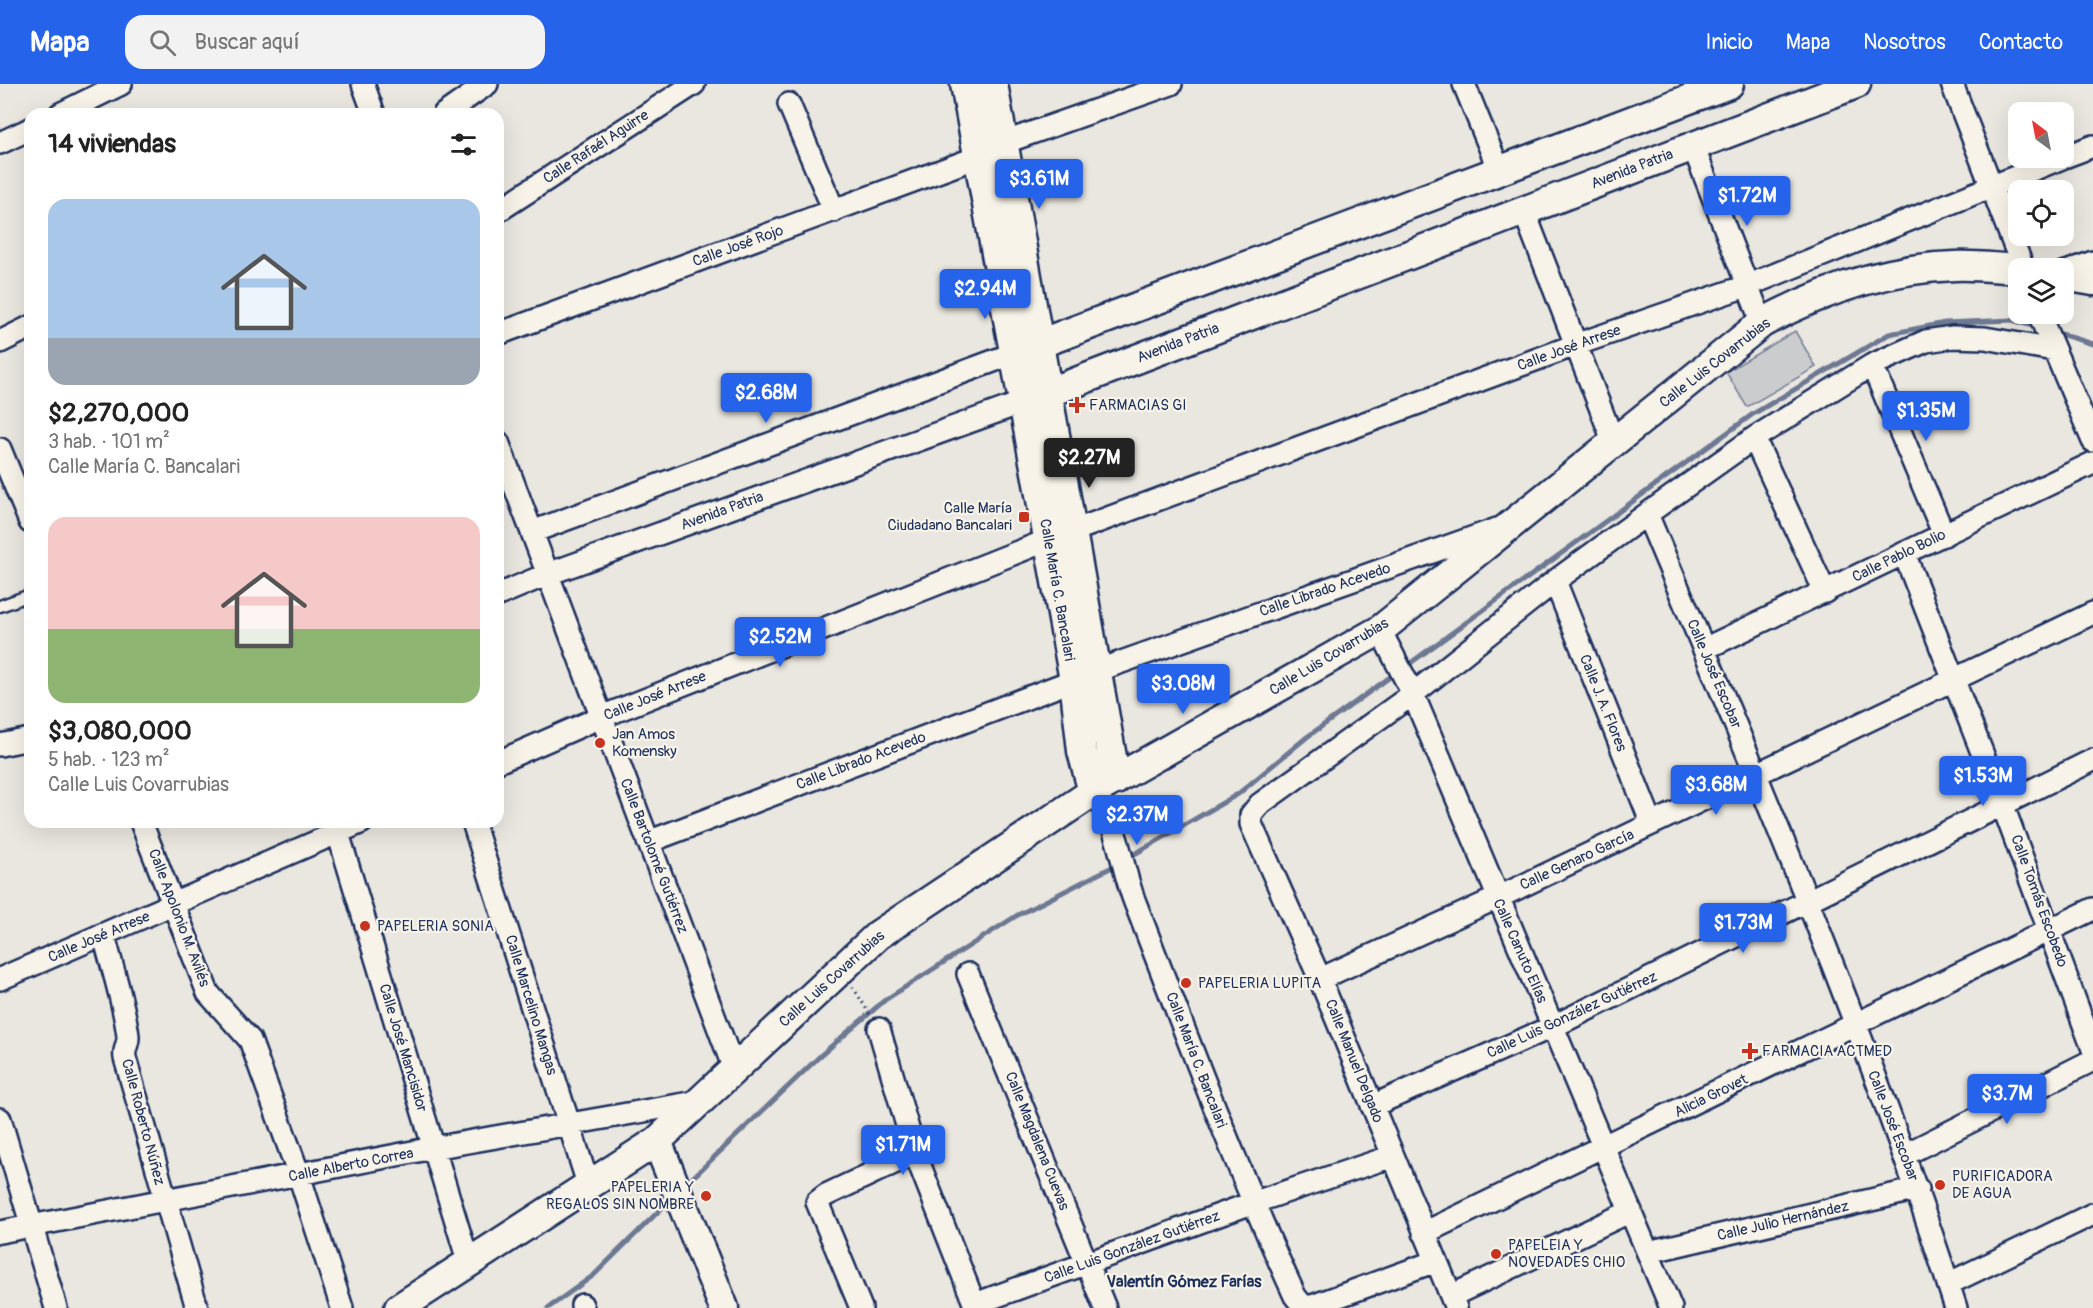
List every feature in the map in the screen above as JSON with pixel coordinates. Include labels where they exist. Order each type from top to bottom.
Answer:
[{"type":"street","points":[[72,108],[121,84]]},
{"type":"street","points":[[363,84],[372,108]]},
{"type":"street","points":[[453,108],[487,84]]},
{"type":"street","name":"Calle Rafaél Aguirre","points":[[504,207],[694,84]]},
{"type":"street","name":"Calle María C. Bancalari","points":[[965,84],[978,157],[1027,348]]},
{"type":"street","name":"Calle María C. Bancalari","points":[[993,84],[1003,143],[1027,348],[1086,675],[1106,800],[1126,882],[1252,1203],[1295,1296],[1304,1306],[1337,1303]]},
{"type":"street","points":[[1003,143],[1171,84]]},
{"type":"street","points":[[1464,84],[1499,170]]},
{"type":"street","points":[[532,532],[1499,170],[1679,93],[1729,84]]},
{"type":"street","name":"Avenida Patria","points":[[504,592],[548,574],[1036,398],[1856,84]]},
{"type":"street","points":[[1952,84],[2017,258]]},
{"type":"street","points":[[789,104],[834,211]]},
{"type":"street","points":[[0,143],[24,132]]},
{"type":"street","points":[[1693,146],[1762,323]]},
{"type":"street","name":"Calle José Arrese","points":[[2074,153],[2093,146]]},
{"type":"street","name":"Calle José Rojo","points":[[504,332],[978,157]]},
{"type":"street","name":"Calle José Arrese","points":[[504,759],[601,717],[1061,536],[1578,344],[1749,285],[2034,168]]},
{"type":"street","points":[[1524,211],[1578,344],[1614,443]]},
{"type":"street","points":[[2074,271],[2093,262]]},
{"type":"street","name":"Calle Luis Covarrubias","points":[[399,1308],[657,1141],[878,935],[1385,638],[1516,522],[1762,323],[1820,295],[1856,282],[1888,275],[1955,266],[2008,268]]},
{"type":"street","points":[[2074,277],[2093,281]]},
{"type":"street","points":[[2043,324],[2093,441]]},
{"type":"street","points":[[0,342],[24,330]]},
{"type":"street","points":[[1411,691],[1555,581],[1754,438],[1872,365],[1926,341],[1953,336],[2052,346]]},
{"type":"street","points":[[1872,365],[1944,535]]},
{"type":"street","points":[[1754,438],[1825,592]]},
{"type":"street","points":[[0,449],[24,507]]},
{"type":"street","name":"Calle Pablo Bolio","points":[[1704,650],[2093,463]]},
{"type":"street","name":"Calle Bartolomé Gutiérrez","points":[[504,479],[532,532],[734,1069]]},
{"type":"street","name":"Calle José Escobar","points":[[1647,514],[1756,775],[1856,1027],[1918,1190],[1956,1308]]},
{"type":"street","name":"Calle Librado Acevedo","points":[[648,842],[1086,675],[1516,522]]},
{"type":"street","name":"Calle Tomás Escobedo","points":[[1904,553],[2003,806],[2093,1048]]},
{"type":"street","name":"Calle J. A. Flores","points":[[1555,581],[1652,824]]},
{"type":"street","name":"Calle Genaro García","points":[[1320,979],[1497,898],[2093,613]]},
{"type":"street","name":"Calle Canuto Elías","points":[[1385,638],[1411,691],[1671,1308]]},
{"type":"street","name":"Calle Manuel Delgado","points":[[1411,691],[1260,804],[1251,815],[1251,824],[1320,979],[1453,1302]]},
{"type":"street","points":[[0,745],[24,740]]},
{"type":"street","name":"Calle Luis González Gutiérrez","points":[[1372,1106],[1554,1026],[2093,760]]},
{"type":"street","name":"Calle Apolonio M. Avilés","points":[[143,828],[208,993],[250,1040],[299,1175],[342,1308]]},
{"type":"street","name":"Calle José Arrese","points":[[0,979],[175,905],[348,828]]},
{"type":"street","name":"Calle Marcelino Mangas","points":[[475,828],[589,1187]]},
{"type":"street","name":"Calle José Mancisidor","points":[[338,832],[469,1264]]},
{"type":"street","name":"Alicia Grovet","points":[[1424,1233],[1856,1027],[2093,909]]},
{"type":"street","name":"Calle Roberto Núñez","points":[[104,935],[126,1025],[128,1041],[124,1051],[125,1058],[197,1308]]},
{"type":"street","name":"Calle Magdalena Cuevas","points":[[968,974],[1105,1308]]},
{"type":"street","points":[[875,1022],[915,1153],[975,1306]]},
{"type":"street","points":[[1904,1155],[2093,1060]]},
{"type":"street","name":"Calle Alberto Correa","points":[[0,1232],[165,1202],[433,1148],[702,1101]]},
{"type":"street","points":[[0,1119],[56,1308]]},
{"type":"street","points":[[657,1141],[724,1308]]},
{"type":"street","points":[[861,1308],[818,1202],[826,1195],[915,1153]]},
{"type":"street","name":"Calle Luis González Gutiérrez","points":[[975,1306],[1252,1203],[1393,1156]]},
{"type":"street","name":"Calle Julio Hernández","points":[[1648,1252],[1918,1190]]},
{"type":"street","points":[[1453,1302],[1631,1211]]},
{"type":"street","points":[[1948,1284],[2093,1214]]},
{"type":"street","points":[[1337,1303],[1436,1261]]},
{"type":"lane","points":[[0,606],[24,597]]},
{"type":"path","points":[[857,995],[875,1022]]},
{"type":"shaded area","points":[[1795,331],[1816,367],[1747,407],[1726,372]]},
{"type":"waterway","points":[[1405,667],[1753,414],[1889,334],[1945,323],[2012,320],[2039,328]]},
{"type":"waterway","points":[[2054,332],[2093,344]]},
{"type":"waterway","points":[[1126,859],[1238,794],[1307,737],[1397,672]]},
{"type":"waterway","points":[[685,1185],[820,1056],[885,1000],[1016,916],[1118,864]]},
{"type":"waterway","points":[[548,1308],[594,1275],[670,1200]]},
{"type":"place","name":"FARMACIAS GI","points":[[1077,405]]},
{"type":"place","name":"Calle María Ciudadano Bancalari","points":[[1024,517]]},
{"type":"place","name":"Jan Amos Komensky","points":[[600,743]]},
{"type":"place","name":"PAPELERIA SONIA","points":[[365,926]]},
{"type":"place","name":"PAPELERIA LUPITA","points":[[1186,983]]},
{"type":"place","name":"FARMACIA ACTMED","points":[[1750,1051]]},
{"type":"place","name":"PURIFICADORA DE AGUA","points":[[1940,1185]]},
{"type":"place","name":"PAPELERIA Y REGALOS SIN NOMBRE","points":[[706,1196]]},
{"type":"place","name":"PAPELEIA Y NOVEDADES CHIO","points":[[1496,1254]]},
{"type":"district","name":"Valentín Gómez Farías","points":[[1184,1282]]}]
